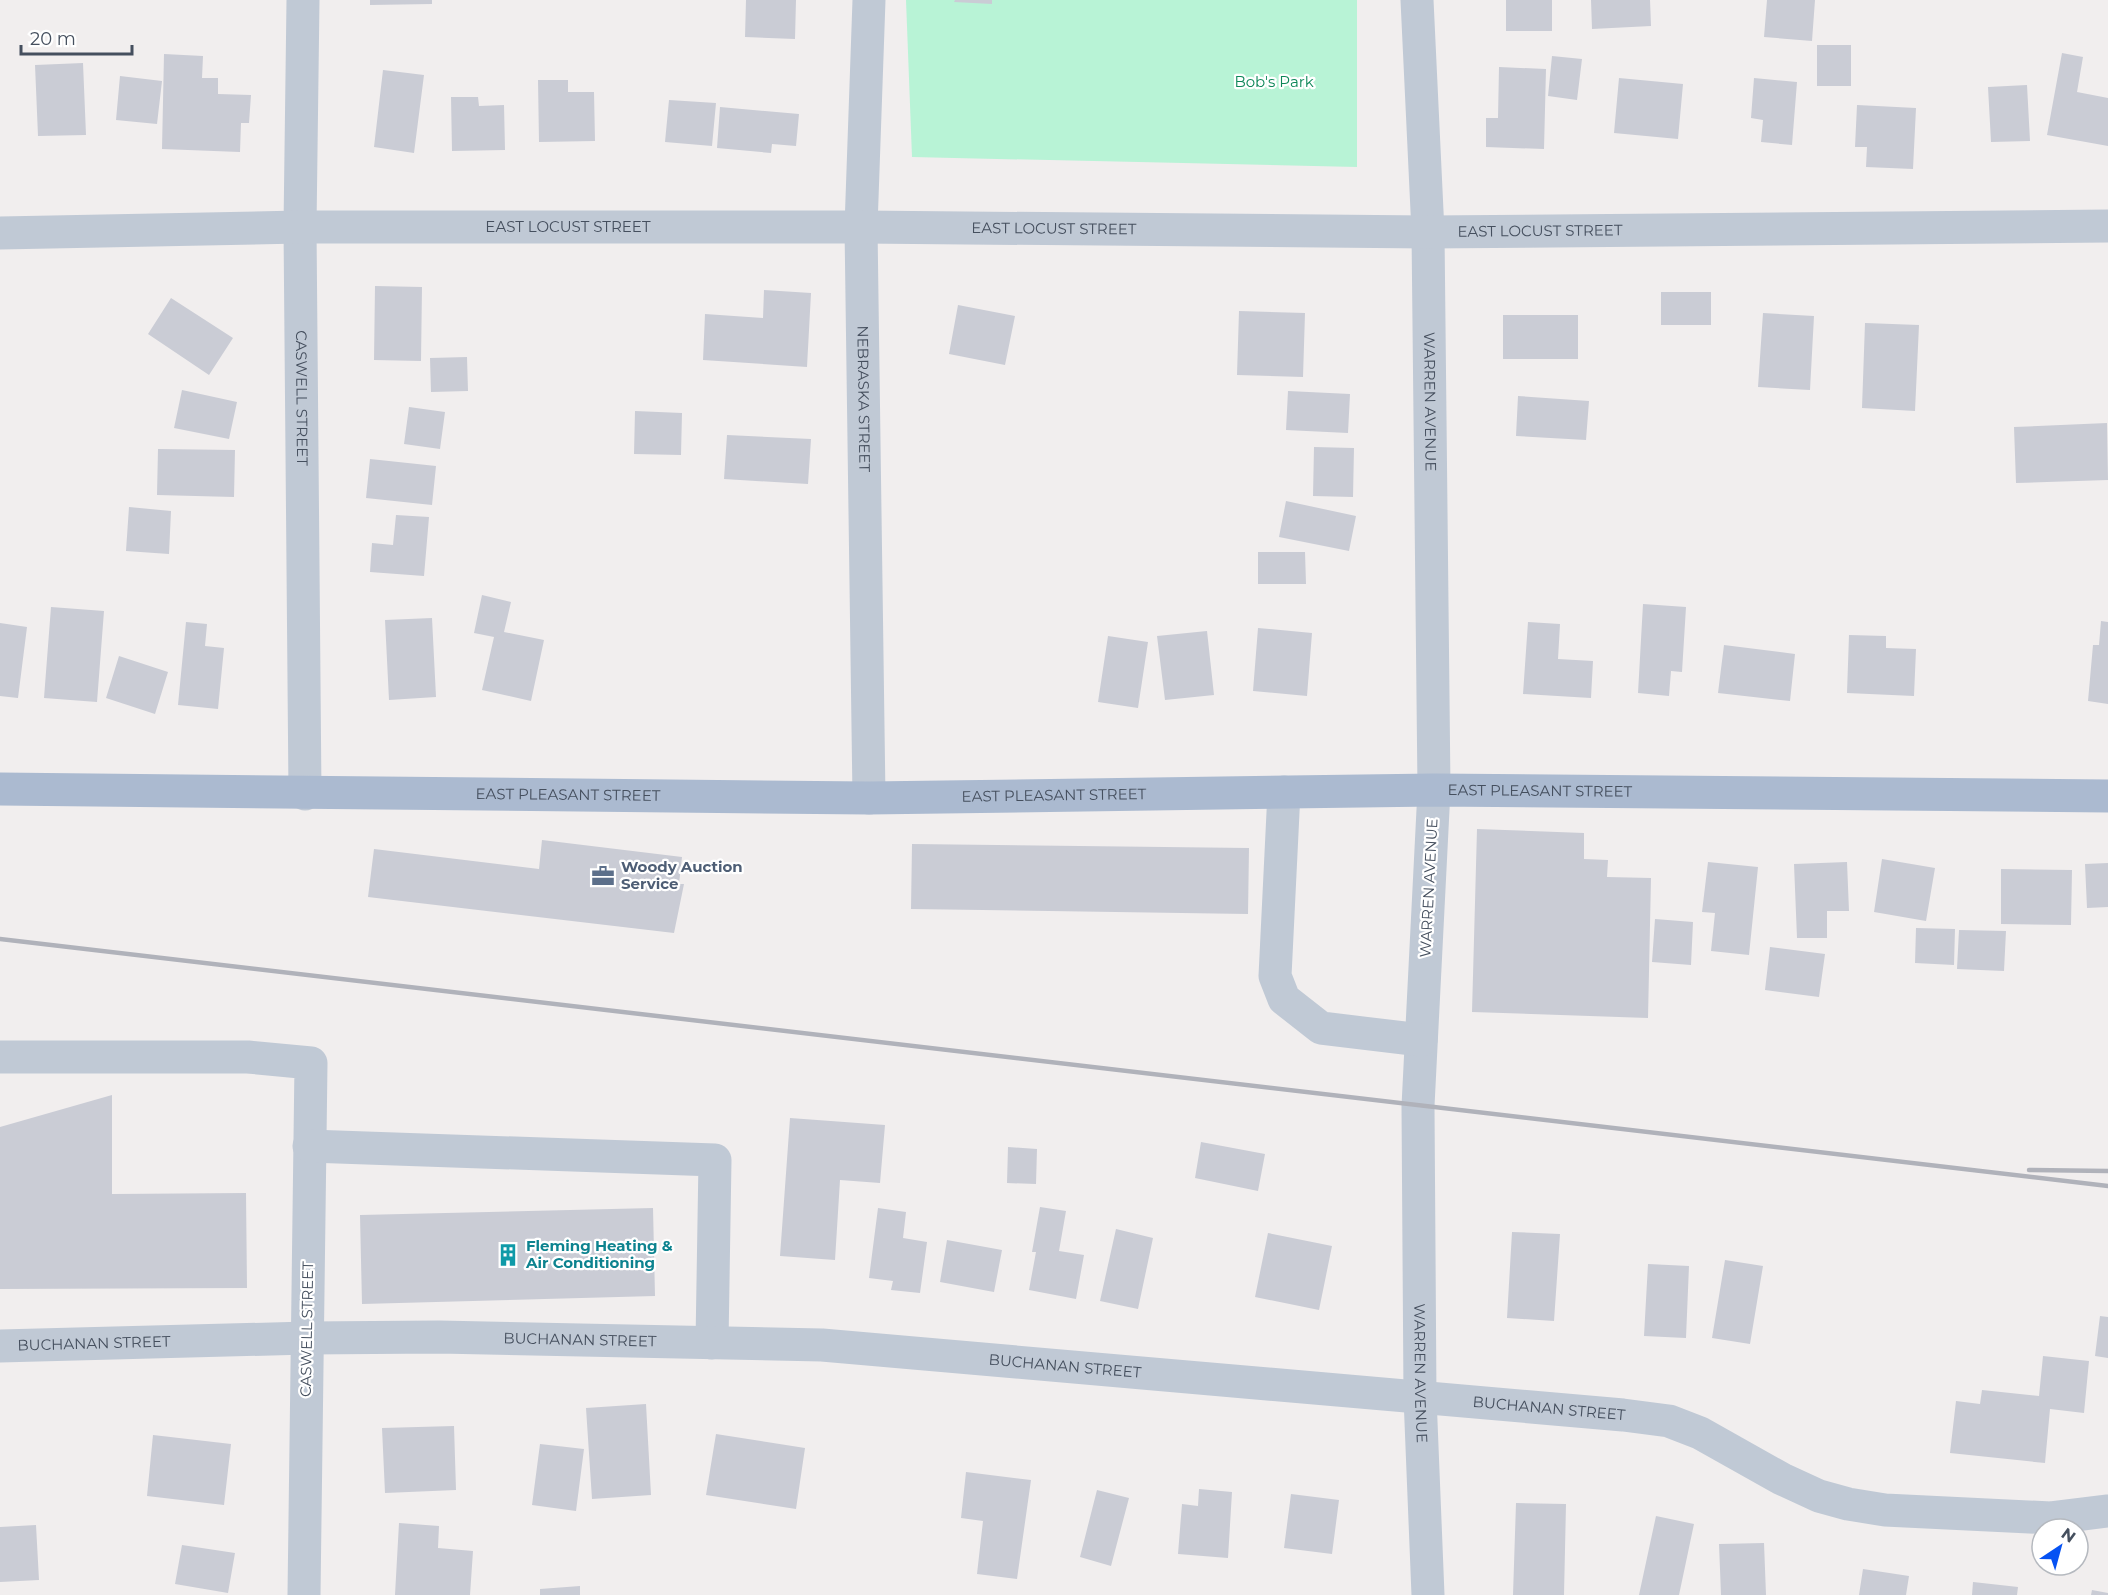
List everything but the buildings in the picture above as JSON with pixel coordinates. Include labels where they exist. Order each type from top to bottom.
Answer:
[{"type":"main road","name":"EAST PLEASANT STREET","points":[[0,789],[305,794],[869,798],[1434,790],[2108,796]]},
{"type":"street","name":"CASWELL STREET","points":[[303,0],[300,226],[305,794]]},
{"type":"street","name":"NEBRASKA STREET","points":[[869,0],[861,226],[869,798]]},
{"type":"street","name":"WARREN AVENUE","points":[[1417,0],[1428,232],[1434,790],[1418,1106],[1420,1397],[1428,1595]]},
{"type":"street","name":"EAST LOCUST STREET","points":[[0,233],[300,226],[861,226],[1428,232],[2108,226]]},
{"type":"street","points":[[1284,792],[1275,976],[1284,999],[1322,1028],[1421,1040]]},
{"type":"street","name":"CASWELL STREET","points":[[0,1057],[248,1058],[311,1063],[304,1595]]},
{"type":"street","points":[[309,1146],[715,1160],[712,1343]]},
{"type":"street","name":"BUCHANAN STREET","points":[[0,1346],[439,1337],[822,1345],[1669,1421],[1700,1433],[1800,1488],[1848,1504],[1885,1510],[2051,1518],[2108,1511]]},
{"type":"green space","name":"Bob's Park","points":[[906,0],[1357,0],[1357,167],[912,157]]},
{"type":"railway","points":[[0,939],[2108,1186]]},
{"type":"railway","points":[[2029,1170],[2108,1171]]},
{"type":"place","name":"Woody Auction Service","points":[[603,876]]},
{"type":"place","name":"Fleming Heating & Air Conditioning","points":[[508,1255]]}]
